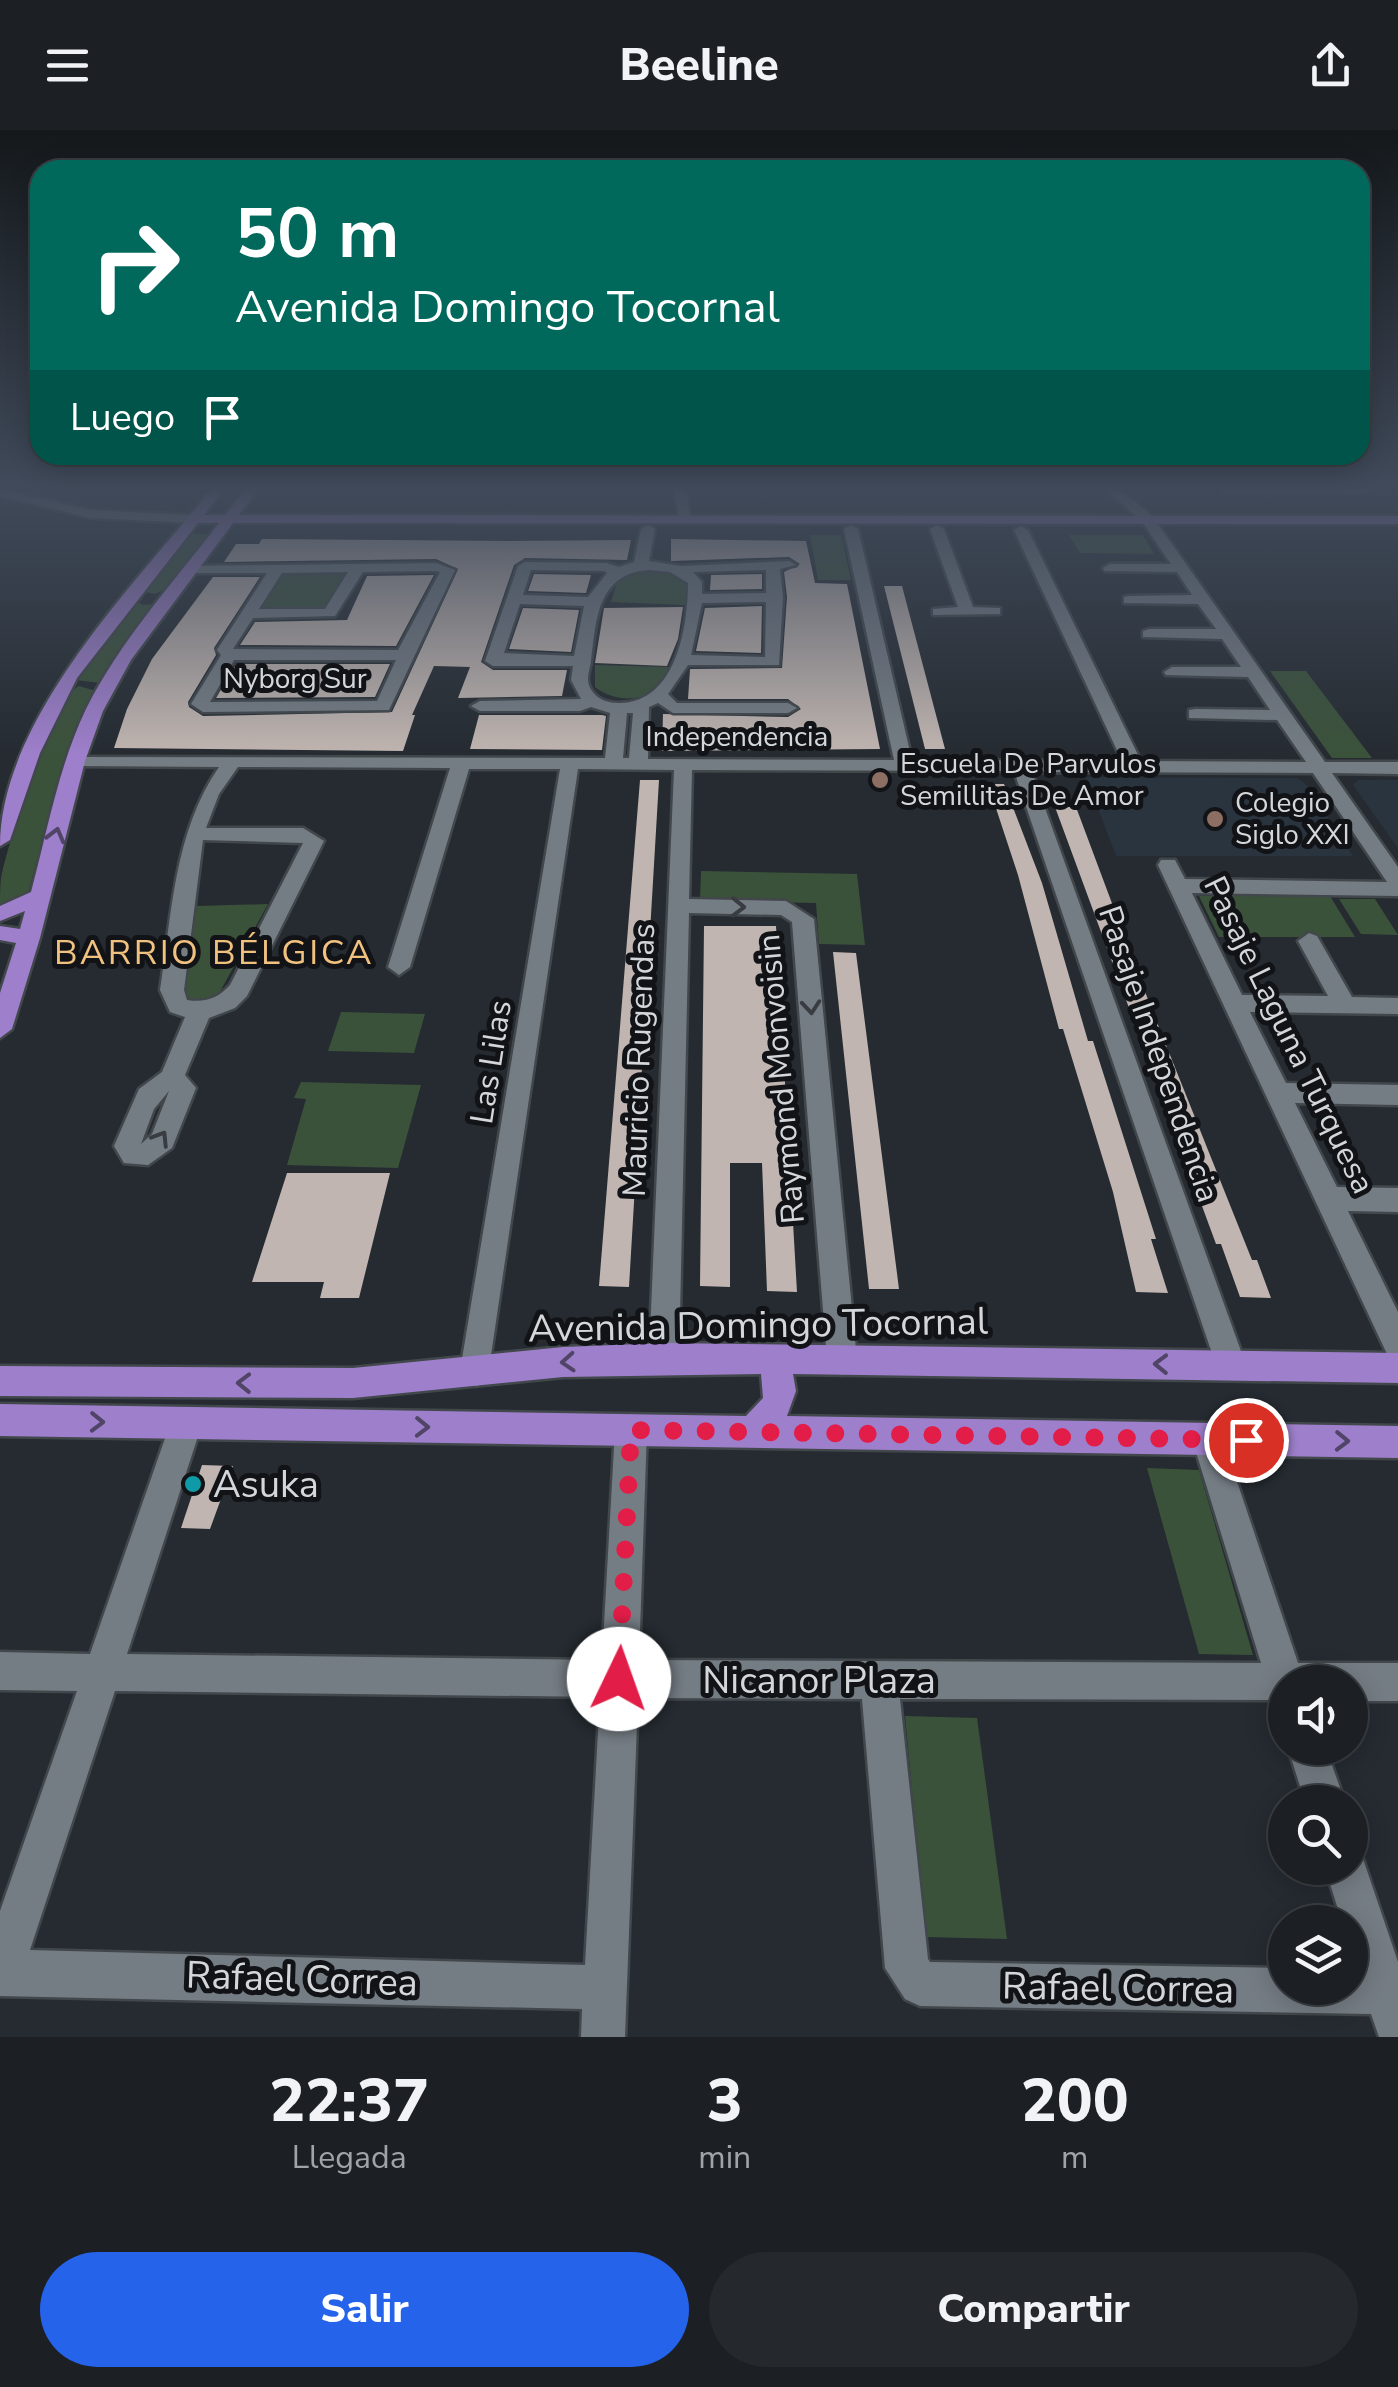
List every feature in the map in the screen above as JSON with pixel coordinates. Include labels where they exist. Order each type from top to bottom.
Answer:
[{"type":"main road","points":[[0,840],[31,753],[60,691],[145,578]]},
{"type":"main road","points":[[0,1030],[76,761],[103,692],[183,578]]},
{"type":"main road","points":[[132,594],[149,598],[172,592]]},
{"type":"main road","points":[[60,691],[88,684],[103,692]]},
{"type":"main road","points":[[0,914],[40,896]]},
{"type":"main road","points":[[0,933],[29,938]]},
{"type":"main road","name":"Avenida Domingo Tocornal","points":[[0,1381],[353,1383],[476,1370],[664,1358],[1398,1368]]},
{"type":"main road","points":[[750,1432],[770,1418],[781,1400],[781,1382],[770,1360]]},
{"type":"main road","points":[[0,1420],[1398,1442]]},
{"type":"street","points":[[271,578],[225,650],[229,654],[402,654],[444,578]]},
{"type":"street","points":[[248,614],[330,612],[352,578]]},
{"type":"street","points":[[522,578],[494,659],[583,661]]},
{"type":"street","points":[[605,578],[593,602],[579,680],[582,692],[592,700],[620,710],[642,709],[662,697],[680,660],[696,599],[695,582],[690,578]]},
{"type":"street","points":[[680,660],[773,662],[779,578]]},
{"type":"street","points":[[862,578],[904,766]]},
{"type":"street","points":[[955,578],[967,612]]},
{"type":"street","points":[[1044,578],[1134,766]]},
{"type":"street","points":[[1188,578],[1398,886]]},
{"type":"street","points":[[696,599],[776,597]]},
{"type":"street","points":[[1129,600],[1203,599]]},
{"type":"street","points":[[514,600],[593,602]]},
{"type":"street","points":[[938,612],[995,611]]},
{"type":"street","points":[[1149,634],[1227,634]]},
{"type":"street","name":"Nyborg Sur","points":[[229,654],[200,704],[202,707],[376,708],[386,703],[402,654]]},
{"type":"street","points":[[1172,672],[1253,672]]},
{"type":"street","points":[[662,697],[673,708],[789,707]]},
{"type":"street","points":[[480,706],[580,706],[592,700]]},
{"type":"street","points":[[638,764],[642,709]]},
{"type":"street","points":[[613,764],[620,710]]},
{"type":"street","points":[[1195,714],[1283,715]]},
{"type":"street","name":"Independencia","points":[[76,761],[1398,768]]},
{"type":"street","points":[[194,834],[303,834],[314,842],[240,990],[220,1006],[200,1010],[178,1006],[172,996],[194,834],[225,762]]},
{"type":"street","points":[[399,968],[461,764]]},
{"type":"street","name":"Las Lilas","points":[[476,1370],[570,764]]},
{"type":"street","name":"Mauricio Rugendas","points":[[664,1358],[683,765]]},
{"type":"street","name":"Pasaje Independencia","points":[[1022,766],[1232,1366]]},
{"type":"street","name":"Pasaje Laguna Turquesa","points":[[1398,886],[1173,875],[1398,1344]]},
{"type":"street","name":"Raymond Monvoisin","points":[[679,906],[786,908],[803,918],[842,1360]]},
{"type":"street","points":[[1309,942],[1344,1005]]},
{"type":"street","points":[[1234,1003],[1398,1006]]},
{"type":"street","points":[[172,1078],[200,1010]]},
{"type":"street","points":[[1278,1093],[1398,1095]]},
{"type":"street","points":[[1328,1199],[1398,1200]]},
{"type":"street","points":[[0,1972],[186,1424]]},
{"type":"street","points":[[603,2037],[631,1430]]},
{"type":"street","points":[[1208,1439],[1281,1665]]},
{"type":"street","name":"Nicanor Plaza","points":[[0,1671],[1268,1682]]},
{"type":"street","name":"Rafael Correa","points":[[879,1680],[906,1957],[912,1978],[929,1985],[1392,2011]]},
{"type":"street","name":"Nicanor Plaza","points":[[1368,1682],[1398,1682]]},
{"type":"street","points":[[1351,1885],[1392,2011]]},
{"type":"street","name":"Rafael Correa","points":[[0,1972],[605,1988]]},
{"type":"shaded area","name":"Colegio Siglo XXI","points":[[1086,777],[1296,778],[1305,783],[1353,856],[1116,856]]},
{"type":"shaded area","points":[[1358,780],[1398,780],[1398,848],[1353,785]]},
{"type":"green space","points":[[151,578],[174,578],[155,594],[140,591]]},
{"type":"green space","points":[[275,578],[343,578],[322,611],[257,611],[261,599],[269,598],[277,583],[272,582]]},
{"type":"green space","points":[[681,578],[688,583],[685,605],[611,602],[618,579]]},
{"type":"green space","points":[[818,578],[851,580],[818,580]]},
{"type":"green space","points":[[135,600],[143,605],[158,604],[111,661],[100,683],[76,680]]},
{"type":"green space","points":[[595,665],[669,667],[648,694],[627,698],[595,687]]},
{"type":"green space","points":[[1270,671],[1306,671],[1372,758],[1332,758]]},
{"type":"green space","points":[[79,686],[96,691],[56,790],[27,897],[0,909],[5,861],[33,774],[57,716]]},
{"type":"green space","points":[[701,871],[857,874],[865,945],[819,944],[816,903],[700,901]]},
{"type":"green space","points":[[1199,896],[1330,896],[1355,937],[1219,937]]},
{"type":"green space","points":[[1339,899],[1375,899],[1398,935],[1361,934]]},
{"type":"green space","points":[[268,904],[216,999],[189,1000],[183,996],[197,906]]},
{"type":"green space","points":[[341,1012],[425,1014],[414,1053],[328,1051]]},
{"type":"green space","points":[[301,1082],[421,1085],[398,1168],[287,1165],[306,1099],[294,1098]]},
{"type":"green space","points":[[1147,1468],[1199,1470],[1253,1655],[1199,1654]]},
{"type":"green space","points":[[905,1716],[977,1718],[1007,1939],[926,1937]]},
{"type":"building","points":[[212,578],[259,578],[214,648],[216,655],[188,702],[189,707],[203,716],[392,712],[454,578],[510,578],[481,662],[493,670],[567,670],[562,696],[458,698],[470,667],[434,666],[412,715],[403,751],[114,748],[127,709],[152,659]]},
{"type":"building","points":[[366,578],[432,578],[396,646],[240,645],[255,622],[347,620]]},
{"type":"building","points":[[533,578],[590,578],[586,593],[528,591]]},
{"type":"building","points":[[711,578],[762,578],[762,589],[710,590]]},
{"type":"building","points":[[785,578],[847,584],[880,749],[662,751],[663,714],[788,717],[801,709],[788,699],[688,699],[690,669],[782,668]]},
{"type":"building","points":[[884,586],[902,586],[945,749],[925,749]]},
{"type":"building","points":[[762,606],[761,653],[696,651],[705,608]]},
{"type":"building","points":[[683,607],[678,639],[667,666],[595,663],[604,608]]},
{"type":"building","points":[[523,608],[579,610],[571,652],[509,649]]},
{"type":"building","points":[[236,664],[390,664],[375,697],[216,698]]},
{"type":"building","points":[[479,715],[606,716],[602,750],[470,749]]},
{"type":"building","points":[[640,780],[659,780],[629,1287],[599,1286]]},
{"type":"building","points":[[988,784],[1004,784],[1042,883],[1088,1041],[1093,1041],[1156,1239],[1151,1239],[1168,1293],[1136,1292],[1113,1192],[1063,1029],[1059,1029],[1018,875]]},
{"type":"building","points":[[1055,807],[1076,807],[1150,1005],[1252,1260],[1257,1260],[1271,1298],[1240,1297],[1221,1244],[1216,1244]]},
{"type":"building","points":[[704,926],[776,926],[797,1292],[767,1291],[762,1163],[730,1163],[730,1287],[700,1286]]},
{"type":"building","points":[[833,952],[856,953],[899,1289],[869,1289]]},
{"type":"building","points":[[287,1173],[390,1173],[359,1298],[320,1298],[324,1282],[252,1282]]},
{"type":"building","points":[[202,1465],[233,1466],[210,1529],[181,1528]]},
{"type":"place","name":"Escuela De Parvulos Semillitas De Amor","points":[[880,780]]},
{"type":"place","name":"Colegio Siglo XXI","points":[[1215,819]]},
{"type":"place","name":"Asuka","points":[[193,1484]]},
{"type":"district","name":"BARRIO BÉLGICA","points":[[214,952]]},
{"type":"route","points":[[619,1679],[631,1430],[1246,1440]]}]
